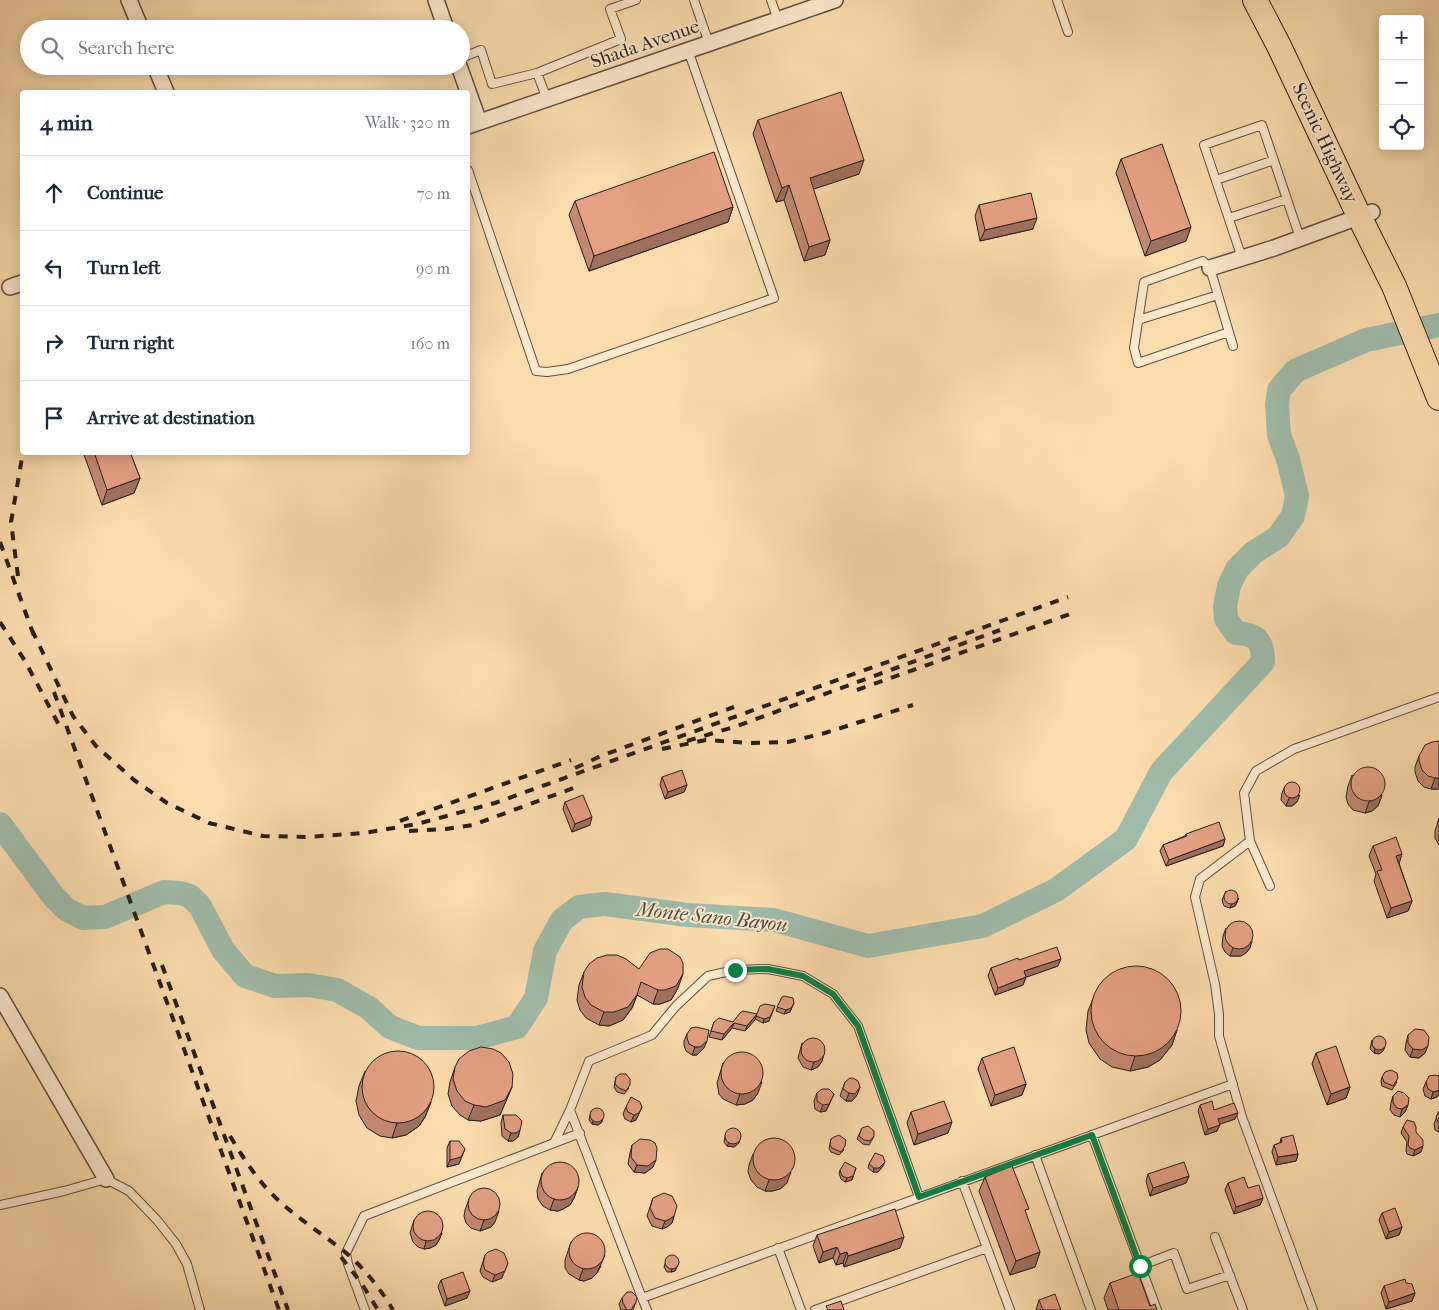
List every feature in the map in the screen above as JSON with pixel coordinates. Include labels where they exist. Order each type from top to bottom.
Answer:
[{"type":"main road","name":"Scenic Highway","points":[[1255,0],[1365,214]]},
{"type":"main road","name":"Scenic Highway","points":[[1271,0],[1292,41],[1365,214],[1439,398]]},
{"type":"street","points":[[129,0],[137,20]]},
{"type":"street","points":[[436,0],[443,20]]},
{"type":"street","name":"Shada Avenue","points":[[473,124],[835,0]]},
{"type":"street","points":[[159,75],[165,90]]},
{"type":"street","points":[[461,75],[465,90]]},
{"type":"street","points":[[470,112],[473,124]]},
{"type":"street","points":[[1210,268],[1365,214]]},
{"type":"street","points":[[0,996],[106,1179]]},
{"type":"lane","points":[[470,54],[481,50],[492,84],[537,73],[621,39],[610,9],[636,0]]},
{"type":"lane","points":[[694,0],[709,43]]},
{"type":"lane","points":[[771,0],[778,20]]},
{"type":"lane","points":[[1058,0],[1068,32]]},
{"type":"lane","points":[[470,176],[536,371],[547,372],[568,369],[774,298],[688,50]]},
{"type":"lane","points":[[537,73],[547,99]]},
{"type":"lane","points":[[1242,258],[1204,145],[1262,125],[1300,238]]},
{"type":"lane","points":[[1216,180],[1274,160]]},
{"type":"lane","points":[[1229,218],[1287,199]]},
{"type":"lane","points":[[1229,332],[1138,362],[1134,348],[1144,282],[1203,260],[1210,268],[1229,332],[1233,346]]},
{"type":"lane","points":[[1138,320],[1218,295]]},
{"type":"lane","points":[[1270,886],[1250,841],[1244,793],[1256,771],[1294,749],[1439,696]]},
{"type":"lane","points":[[1250,841],[1200,879],[1195,897],[1215,984],[1219,1014],[1219,1036],[1242,1117],[1314,1310]]},
{"type":"lane","points":[[554,1143],[570,1110],[589,1061],[652,1035],[676,1006],[708,976],[735,970],[768,969],[803,976],[833,994],[858,1026],[919,1197]]},
{"type":"lane","points":[[642,1298],[1233,1084]]},
{"type":"lane","points":[[570,1110],[647,1310]]},
{"type":"lane","points":[[365,1310],[348,1264],[346,1253],[364,1216],[580,1133]]},
{"type":"lane","points":[[1092,1135],[1157,1310]]},
{"type":"lane","points":[[1035,1155],[1092,1310]]},
{"type":"lane","points":[[0,1205],[64,1191],[106,1179],[129,1192],[157,1220],[176,1244],[187,1264],[200,1310]]},
{"type":"lane","points":[[962,1181],[1010,1310]]},
{"type":"lane","points":[[1216,1237],[1243,1310]]},
{"type":"lane","points":[[778,1248],[801,1310]]},
{"type":"lane","points":[[815,1310],[987,1248]]},
{"type":"lane","points":[[1140,1266],[1174,1253],[1187,1289],[1230,1275]]},
{"type":"building","points":[[841,92],[864,160],[810,178],[830,240],[809,247],[789,185],[782,188],[758,120]]},
{"type":"building","points":[[1162,144],[1191,227],[1151,241],[1121,159]]},
{"type":"building","points":[[714,152],[733,207],[594,256],[575,201]]},
{"type":"building","points":[[1031,193],[1037,218],[985,230],[979,205]]},
{"type":"building","points":[[95,455],[131,455],[140,478],[107,490]]},
{"type":"building","points":[[1439,741],[1439,778],[1435,778],[1428,776],[1422,770],[1419,756],[1425,745]]},
{"type":"building","points":[[1368,767],[1375,768],[1380,772],[1384,777],[1384,791],[1380,796],[1375,800],[1368,801],[1361,800],[1356,796],[1352,791],[1351,784],[1352,777],[1356,772],[1361,768]]},
{"type":"building","points":[[682,770],[687,785],[668,792],[662,777]]},
{"type":"building","points":[[1289,782],[1295,782],[1300,787],[1298,796],[1289,798],[1284,793],[1284,787]]},
{"type":"building","points":[[583,795],[592,817],[575,824],[565,802]]},
{"type":"building","points":[[1219,822],[1225,839],[1169,860],[1163,845]]},
{"type":"building","points":[[1396,837],[1402,854],[1396,856],[1412,901],[1391,908],[1377,871],[1382,870],[1373,846]]},
{"type":"building","points":[[1228,890],[1234,890],[1238,897],[1234,904],[1228,904],[1224,900],[1224,894]]},
{"type":"building","points":[[1239,921],[1249,925],[1253,935],[1249,945],[1239,949],[1229,945],[1225,935],[1229,925]]},
{"type":"building","points":[[1057,947],[1061,959],[1024,971],[1026,977],[998,988],[991,968]]},
{"type":"building","points":[[660,949],[668,949],[680,957],[683,963],[683,974],[676,986],[665,990],[658,990],[641,982],[637,995],[628,1007],[614,1012],[604,1012],[591,1005],[585,997],[582,987],[584,972],[589,964],[597,958],[617,955],[639,969],[650,953]]},
{"type":"building","points":[[1136,966],[1145,967],[1161,974],[1173,986],[1180,1002],[1180,1020],[1173,1036],[1161,1048],[1145,1055],[1136,1056],[1127,1055],[1111,1048],[1099,1036],[1092,1020],[1091,1011],[1092,1002],[1099,986],[1111,974],[1127,967]]},
{"type":"building","points":[[784,996],[793,998],[794,1003],[791,1008],[786,1010],[777,1007]]},
{"type":"building","points":[[765,1004],[775,1006],[770,1017],[764,1019],[756,1016],[760,1006]]},
{"type":"building","points":[[743,1011],[757,1014],[747,1026],[734,1023],[724,1034],[711,1031],[714,1022],[719,1018],[733,1022]]},
{"type":"building","points":[[696,1027],[709,1030],[707,1041],[700,1047],[689,1044],[687,1038],[691,1028]]},
{"type":"building","points":[[1415,1029],[1424,1030],[1429,1037],[1428,1046],[1422,1050],[1413,1049],[1408,1043],[1408,1035]]},
{"type":"building","points":[[1379,1036],[1384,1038],[1386,1043],[1384,1048],[1379,1050],[1374,1048],[1372,1043],[1374,1038]]},
{"type":"building","points":[[813,1038],[818,1039],[824,1045],[824,1055],[818,1061],[813,1062],[808,1061],[802,1055],[801,1050],[802,1045],[808,1039]]},
{"type":"building","points":[[1336,1046],[1350,1087],[1331,1094],[1316,1053]]},
{"type":"building","points":[[481,1047],[493,1049],[501,1053],[509,1062],[513,1074],[512,1087],[505,1100],[486,1107],[465,1101],[457,1091],[453,1079],[455,1067],[459,1059],[469,1051]]},
{"type":"building","points":[[1014,1047],[1026,1084],[995,1095],[982,1058]]},
{"type":"building","points":[[398,1051],[418,1057],[428,1067],[434,1087],[428,1107],[418,1117],[398,1123],[378,1117],[368,1107],[362,1087],[368,1067],[378,1057]]},
{"type":"building","points":[[746,1052],[754,1055],[760,1061],[763,1073],[760,1085],[754,1091],[738,1094],[730,1091],[724,1085],[721,1069],[724,1061],[730,1055]]},
{"type":"building","points":[[1391,1070],[1397,1073],[1398,1078],[1393,1086],[1384,1082],[1382,1077],[1385,1072]]},
{"type":"building","points":[[620,1074],[626,1074],[630,1079],[630,1085],[626,1091],[615,1084],[616,1077]]},
{"type":"building","points":[[1429,1076],[1439,1076],[1439,1090],[1433,1092],[1428,1089],[1426,1082]]},
{"type":"building","points":[[850,1078],[858,1081],[860,1087],[855,1094],[843,1089],[845,1082]]},
{"type":"building","points":[[822,1089],[829,1089],[834,1094],[829,1104],[823,1105],[817,1101],[817,1093]]},
{"type":"building","points":[[1398,1091],[1404,1093],[1409,1098],[1408,1105],[1402,1109],[1397,1108],[1393,1103],[1393,1096]]},
{"type":"building","points":[[631,1097],[640,1102],[642,1107],[639,1113],[634,1115],[628,1112],[626,1107]]},
{"type":"building","points":[[944,1101],[952,1122],[918,1134],[911,1112]]},
{"type":"building","points":[[1212,1101],[1214,1110],[1234,1103],[1238,1113],[1218,1119],[1220,1125],[1208,1129],[1200,1105]]},
{"type":"building","points":[[597,1108],[602,1110],[604,1115],[602,1120],[597,1122],[592,1120],[590,1115],[592,1110]]},
{"type":"building","points":[[1439,1111],[1439,1123],[1436,1117]]},
{"type":"building","points":[[503,1115],[516,1115],[522,1121],[520,1130],[516,1133],[511,1133],[505,1129]]},
{"type":"building","points":[[1407,1120],[1414,1122],[1416,1132],[1423,1140],[1423,1146],[1415,1150],[1408,1145],[1409,1136],[1403,1127]]},
{"type":"building","points":[[868,1126],[874,1131],[874,1136],[870,1141],[864,1140],[859,1136],[862,1128]]},
{"type":"building","points":[[733,1128],[741,1136],[733,1144],[725,1136]]},
{"type":"building","points":[[839,1135],[846,1140],[841,1152],[830,1145],[831,1139]]},
{"type":"building","points":[[1293,1135],[1298,1154],[1278,1157],[1274,1145],[1282,1142],[1281,1138]]},
{"type":"building","points":[[778,1138],[786,1141],[792,1147],[795,1159],[792,1171],[786,1177],[770,1180],[762,1177],[756,1171],[753,1155],[756,1147],[762,1141]]},
{"type":"building","points":[[640,1139],[650,1140],[655,1143],[657,1148],[656,1160],[648,1166],[637,1165],[631,1157],[632,1145]]},
{"type":"building","points":[[450,1141],[459,1141],[465,1149],[461,1157],[450,1160]]},
{"type":"building","points":[[875,1153],[883,1156],[885,1162],[879,1168],[874,1168],[869,1164]]},
{"type":"building","points":[[560,1162],[573,1168],[579,1181],[573,1194],[560,1200],[547,1194],[541,1181],[547,1168]]},
{"type":"building","points":[[845,1162],[856,1168],[853,1176],[847,1178],[842,1176],[840,1170]]},
{"type":"building","points":[[1184,1162],[1189,1176],[1153,1188],[1148,1174]]},
{"type":"building","points":[[1012,1166],[1029,1209],[1025,1210],[1040,1252],[1016,1261],[985,1177]]},
{"type":"building","points":[[1244,1177],[1248,1188],[1259,1185],[1263,1198],[1236,1207],[1228,1183]]},
{"type":"building","points":[[484,1188],[490,1189],[495,1193],[499,1198],[499,1210],[495,1215],[490,1219],[484,1220],[478,1219],[473,1215],[469,1210],[468,1204],[469,1198],[473,1193],[478,1189]]},
{"type":"building","points":[[664,1193],[672,1196],[677,1206],[674,1216],[665,1221],[655,1218],[650,1208],[653,1198]]},
{"type":"building","points":[[1395,1208],[1402,1227],[1389,1232],[1382,1213]]},
{"type":"building","points":[[895,1209],[904,1237],[848,1256],[847,1252],[840,1254],[837,1247],[823,1252],[817,1235]]},
{"type":"building","points":[[428,1211],[439,1215],[443,1226],[439,1237],[428,1241],[417,1237],[413,1226],[417,1215]]},
{"type":"building","points":[[587,1233],[594,1234],[600,1238],[604,1244],[604,1258],[600,1264],[594,1268],[587,1269],[580,1268],[574,1264],[570,1258],[569,1251],[570,1244],[574,1238],[580,1234]]},
{"type":"building","points":[[496,1249],[504,1253],[508,1263],[505,1271],[495,1275],[485,1270],[483,1264],[485,1255]]},
{"type":"building","points":[[672,1255],[677,1257],[679,1262],[677,1267],[672,1269],[667,1267],[665,1262],[667,1257]]},
{"type":"building","points":[[463,1272],[470,1291],[447,1299],[441,1280]]},
{"type":"building","points":[[1138,1273],[1150,1306],[1155,1304],[1157,1310],[1119,1310],[1110,1283]]},
{"type":"building","points":[[1405,1279],[1406,1283],[1412,1284],[1415,1293],[1389,1302],[1384,1286]]},
{"type":"building","points":[[627,1292],[632,1292],[637,1297],[631,1310],[627,1310],[623,1303],[622,1298]]},
{"type":"building","points":[[1055,1294],[1061,1310],[1043,1310],[1039,1300]]},
{"type":"building","points":[[841,1301],[844,1310],[828,1310],[826,1306]]},
{"type":"waterway","name":"Monte Sano Bayou","points":[[0,824],[54,897],[66,909],[83,918],[105,917],[164,892],[190,896],[200,906],[223,950],[245,976],[275,986],[308,985],[337,990],[369,1008],[390,1027],[418,1038],[477,1038],[517,1027],[536,998],[545,951],[562,920],[579,907],[605,904],[688,915],[774,920],[868,946],[983,926],[1056,890],[1126,839],[1161,772],[1263,662],[1260,644],[1254,637],[1236,633],[1226,619],[1225,606],[1229,586],[1237,569],[1253,553],[1278,537],[1293,516],[1297,496],[1288,459],[1279,435],[1277,405],[1279,390],[1295,371],[1366,340],[1439,325]]},
{"type":"railway","points":[[18,576],[11,522],[22,455]]},
{"type":"railway","points":[[0,542],[34,636]]},
{"type":"railway","points":[[32,630],[73,716],[96,746],[134,780],[167,803],[209,823],[263,836],[307,837],[364,833],[417,824],[495,803],[1068,597]]},
{"type":"railway","points":[[857,690],[1073,613]]},
{"type":"railway","points":[[0,622],[25,661],[60,727]]},
{"type":"railway","points":[[687,741],[737,726],[1000,630]]},
{"type":"railway","points":[[54,692],[279,1310]]},
{"type":"railway","points":[[662,749],[706,740],[750,743],[788,742],[825,733],[913,705]]},
{"type":"railway","points":[[575,768],[601,756],[734,707]]},
{"type":"railway","points":[[400,821],[571,760]]},
{"type":"railway","points":[[409,831],[473,825],[579,786]]},
{"type":"railway","points":[[162,965],[288,1310]]},
{"type":"railway","points":[[230,1136],[248,1165],[270,1192],[297,1216],[352,1258],[383,1294],[393,1310]]},
{"type":"railway","points":[[341,1257],[362,1284],[378,1310]]},
{"type":"route","points":[[735,970],[768,969],[803,976],[833,994],[858,1026],[919,1197],[1092,1135],[1140,1266]]}]
